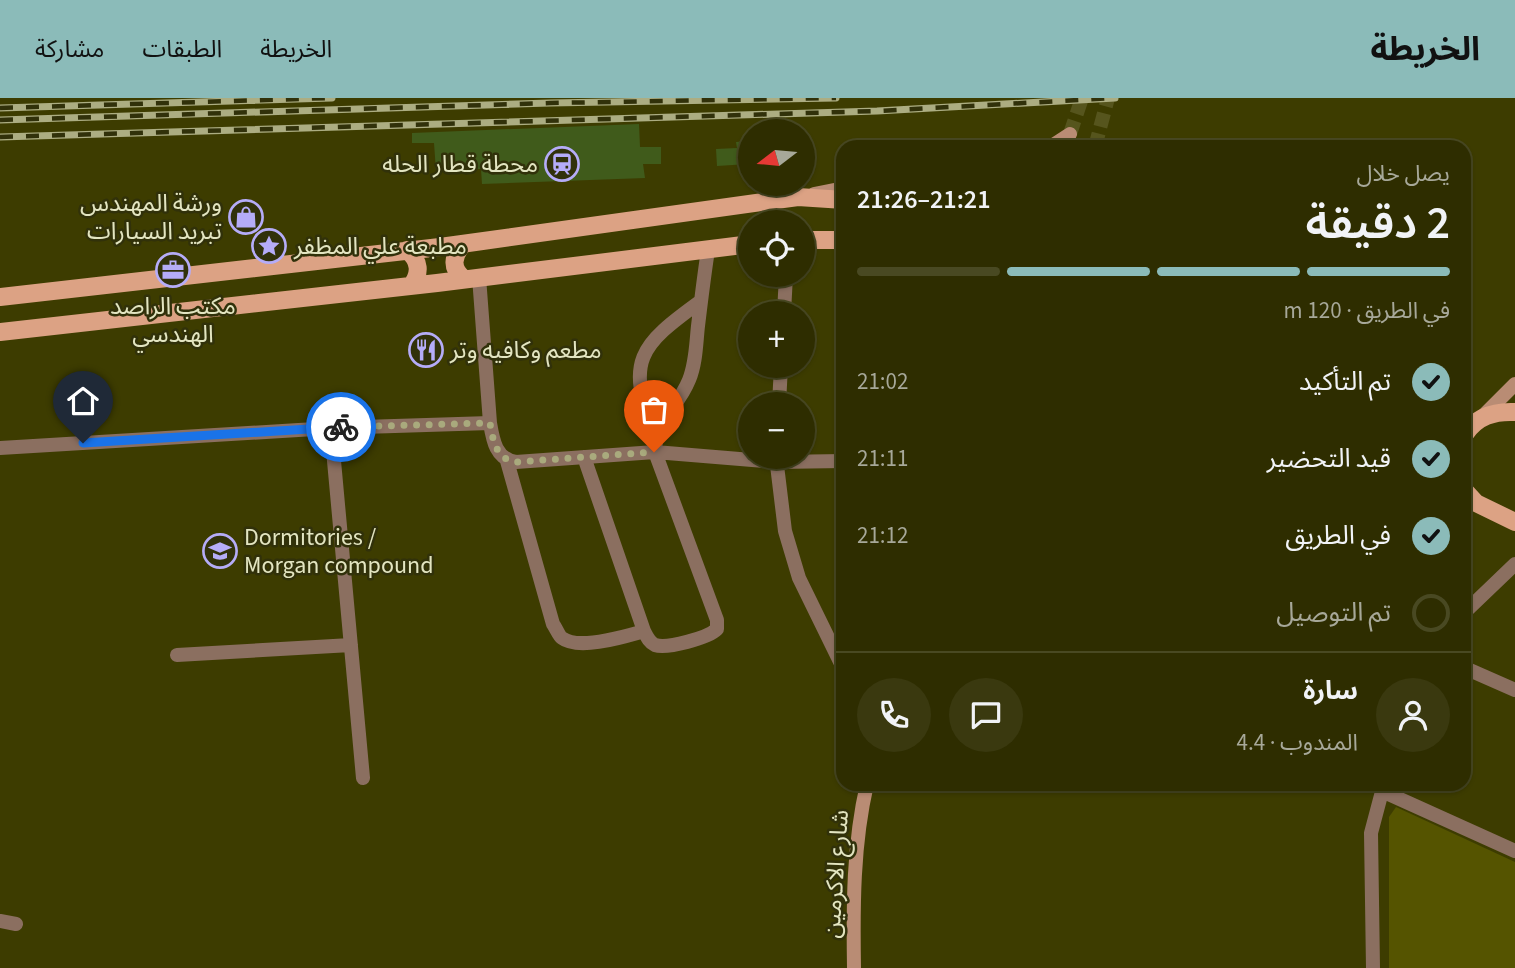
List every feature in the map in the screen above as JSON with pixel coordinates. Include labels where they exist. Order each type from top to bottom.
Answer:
[{"type":"main road","points":[[0,297],[463,244],[798,197],[836,199]]},
{"type":"main road","points":[[815,240],[836,240]]},
{"type":"main road","points":[[463,244],[454,259],[456,270],[472,278]]},
{"type":"main road","points":[[0,332],[738,246]]},
{"type":"main road","points":[[407,250],[413,255],[418,266],[417,276],[411,286]]},
{"type":"main road","points":[[1471,426],[1489,414]]},
{"type":"main road","points":[[1471,498],[1476,503],[1515,522]]},
{"type":"street","points":[[1061,140],[1070,134]]},
{"type":"street","points":[[798,197],[836,190]]},
{"type":"street","points":[[584,457],[651,642],[658,646],[668,646],[711,635],[717,629],[717,620],[654,452],[655,436],[662,419],[678,401],[689,379],[695,354],[708,250]]},
{"type":"street","points":[[472,278],[490,423],[496,447],[507,461],[553,624],[562,638],[574,642],[590,643],[645,631]]},
{"type":"street","points":[[655,436],[643,407],[640,365],[647,346],[666,327],[701,301]]},
{"type":"street","points":[[1489,414],[1515,384]]},
{"type":"street","points":[[0,448],[331,428],[490,423]]},
{"type":"street","points":[[331,428],[363,778]]},
{"type":"street","points":[[507,461],[654,452],[738,457]]},
{"type":"street","points":[[815,460],[836,461]]},
{"type":"street","points":[[777,469],[785,531],[799,578],[836,654]]},
{"type":"street","points":[[1471,605],[1515,564]]},
{"type":"street","points":[[177,655],[351,645]]},
{"type":"street","points":[[1471,671],[1515,690]]},
{"type":"street","name":"شارع الاكرمين","points":[[854,968],[853,904],[865,791]]},
{"type":"street","points":[[1373,968],[1371,833],[1382,791]]},
{"type":"street","points":[[1389,791],[1515,851]]},
{"type":"street","points":[[0,921],[16,924]]},
{"type":"shaded area","points":[[1396,807],[1515,862],[1515,968],[1389,968],[1389,817]]},
{"type":"building","points":[[639,124],[640,147],[661,147],[661,164],[643,164],[645,178],[482,184],[481,169],[436,171],[434,143],[412,143],[412,133]]},
{"type":"building","points":[[738,142],[738,165],[717,166],[716,149],[737,148]]},
{"type":"tunnel","points":[[1070,134],[1082,98]]},
{"type":"tunnel","points":[[1097,140],[1108,98]]},
{"type":"railway","points":[[0,108],[332,98]]},
{"type":"railway","points":[[0,120],[550,103],[836,98]]},
{"type":"railway","points":[[0,137],[877,111],[1115,98]]},
{"type":"way so far","points":[[341,427],[490,423],[499,453],[507,461],[516,462],[654,452]]},
{"type":"place","name":"محطة قطار الحله","points":[[562,164]]},
{"type":"place","name":"ورشة المهندس تبريد السيارات","points":[[246,217]]},
{"type":"place","name":"مطبعة علي المظفر","points":[[269,246]]},
{"type":"place","name":"مكتب الراصد الهندسي","points":[[173,270]]},
{"type":"place","name":"مطعم وكافيه وتر","points":[[426,350]]},
{"type":"place","name":"Dormitories / Morgan compound","points":[[220,551]]},
{"type":"route","points":[[83,443],[341,427]]}]
